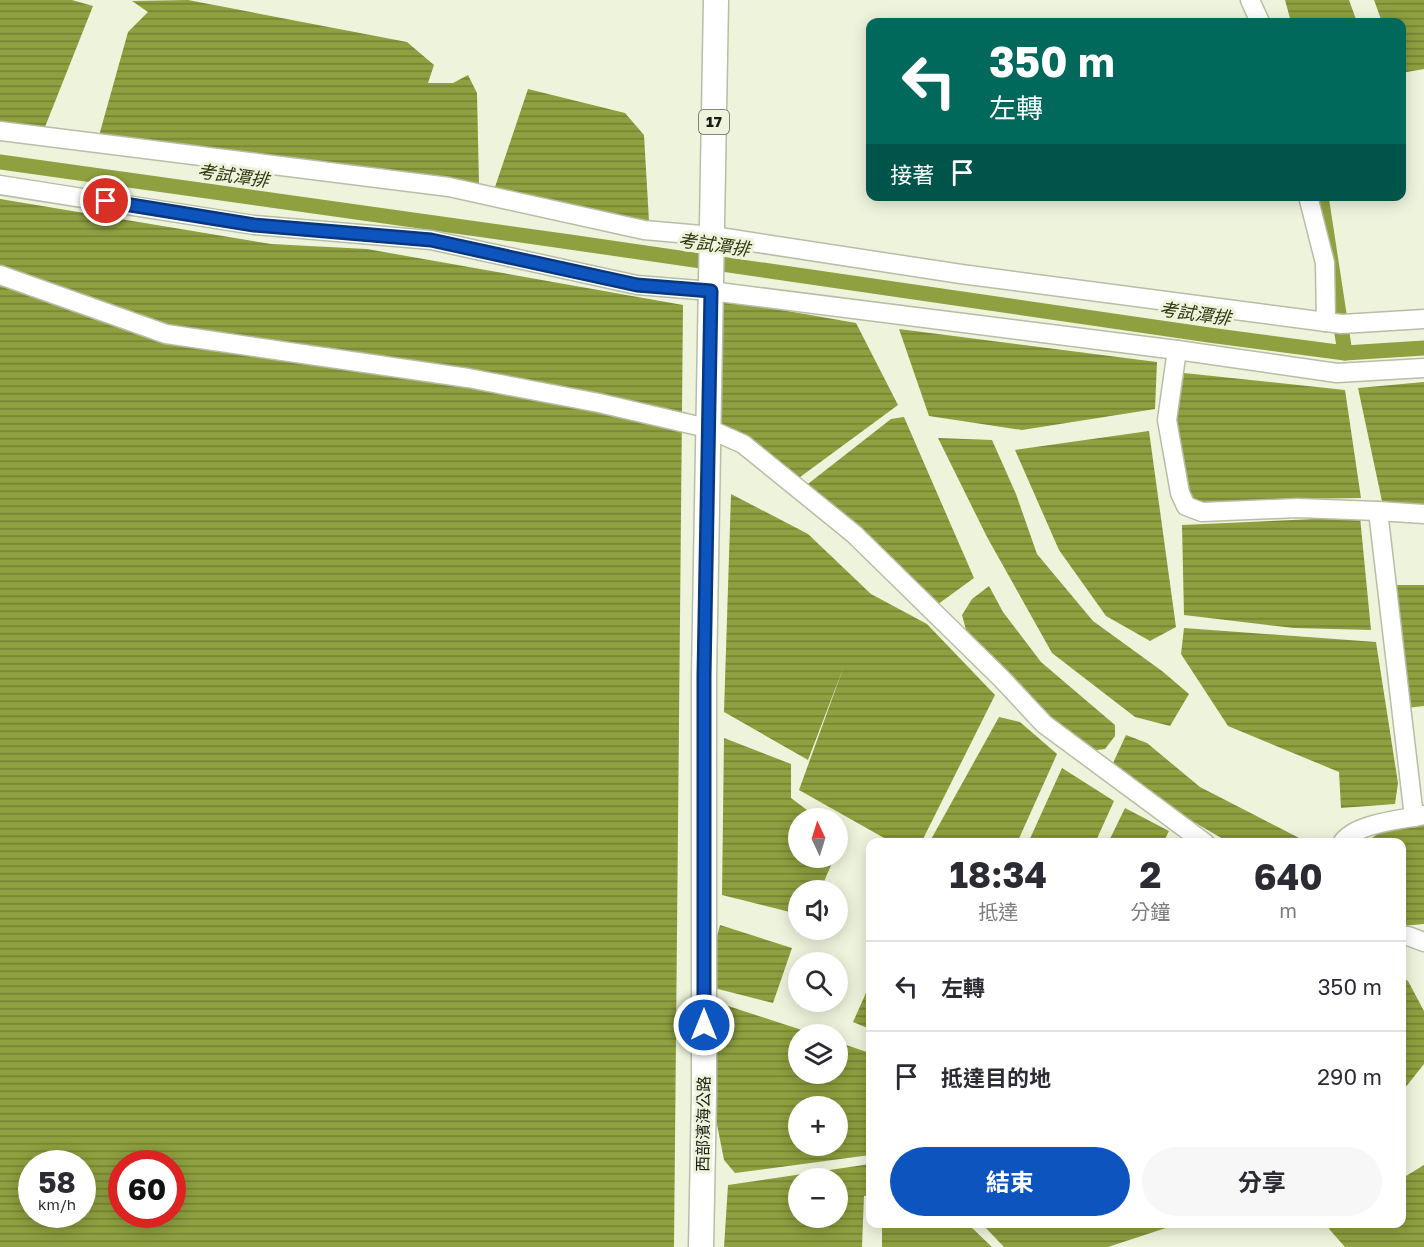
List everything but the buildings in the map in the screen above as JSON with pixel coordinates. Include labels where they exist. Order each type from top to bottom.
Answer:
[{"type":"main road","name":"17","points":[[711,286],[716,0]]},
{"type":"main road","name":"西部濱海公路","points":[[701,1247],[707,428],[711,286]]},
{"type":"lane","points":[[1250,0],[1258,18]]},
{"type":"lane","points":[[0,131],[449,187],[644,230],[973,276],[1342,324],[1424,319]]},
{"type":"lane","points":[[0,185],[254,225],[431,240],[637,285],[711,286],[1337,373],[1424,368]]},
{"type":"lane","points":[[1309,201],[1325,263],[1326,322]]},
{"type":"lane","points":[[0,274],[165,334],[468,378],[707,428],[742,444],[846,527],[1044,724],[1198,838]]},
{"type":"lane","points":[[1177,350],[1167,420],[1180,493],[1186,506],[1202,512],[1297,508],[1424,514]]},
{"type":"lane","points":[[1345,838],[1362,828],[1419,816],[1378,511]]},
{"type":"lane","points":[[1406,936],[1424,942]]},
{"type":"shaded area","points":[[0,0],[72,0],[93,6],[41,137],[0,127]]},
{"type":"shaded area","points":[[188,0],[407,42],[434,65],[428,83],[453,83],[468,75],[477,93],[479,184],[328,166],[103,145],[100,132],[128,32],[148,12],[132,1]]},
{"type":"shaded area","points":[[1285,0],[1349,0],[1356,18],[1290,18]]},
{"type":"shaded area","points":[[1374,0],[1424,0],[1424,69],[1406,72],[1406,18],[1381,18]]},
{"type":"shaded area","points":[[528,89],[625,113],[644,135],[649,221],[494,190]]},
{"type":"shaded area","points":[[0,199],[271,244],[367,249],[683,305],[674,1247],[0,1247]]},
{"type":"shaded area","points":[[720,299],[856,323],[898,405],[792,483],[722,430]]},
{"type":"shaded area","points":[[899,329],[1157,362],[1155,409],[1022,430],[929,416]]},
{"type":"shaded area","points":[[1184,373],[1345,390],[1361,498],[1268,499],[1189,506],[1173,444]]},
{"type":"shaded area","points":[[1424,382],[1424,509],[1383,506],[1358,388]]},
{"type":"shaded area","points":[[904,417],[974,578],[930,610],[804,487],[891,419]]},
{"type":"shaded area","points":[[1149,431],[1176,627],[1150,641],[1106,616],[1059,550],[1015,450]]},
{"type":"shaded area","points":[[938,438],[992,440],[1016,494],[1037,554],[1093,621],[1162,671],[1189,694],[1170,726],[1135,717],[1052,653],[987,537]]},
{"type":"shaded area","points":[[731,494],[808,534],[871,594],[927,624],[995,695],[924,838],[884,838],[848,818],[848,808],[831,808],[799,790],[844,666],[808,760],[724,712]]},
{"type":"shaded area","points":[[1360,517],[1371,630],[1294,628],[1184,615],[1182,525]]},
{"type":"shaded area","points":[[1384,585],[1424,585],[1424,706],[1398,709]]},
{"type":"shaded area","points":[[989,586],[1003,612],[1041,662],[1115,725],[1115,736],[1105,749],[1089,751],[1017,688],[966,630],[962,615],[972,599]]},
{"type":"shaded area","points":[[1184,628],[1376,642],[1398,783],[1395,804],[1341,808],[1339,772],[1228,726],[1181,654]]},
{"type":"shaded area","points":[[999,717],[1020,722],[1057,754],[1019,838],[932,838]]},
{"type":"shaded area","points":[[1126,735],[1147,743],[1200,787],[1299,838],[1221,838],[1168,807],[1113,763]]},
{"type":"shaded area","points":[[724,738],[791,764],[791,798],[804,808],[788,808],[788,868],[830,868],[825,880],[788,880],[788,912],[722,895]]},
{"type":"shaded area","points":[[1062,768],[1114,801],[1097,838],[1030,838]]},
{"type":"shaded area","points":[[1125,808],[1169,831],[1166,838],[1110,838]]},
{"type":"shaded area","points":[[1424,825],[1424,924],[1406,926],[1406,838],[1372,838],[1389,827]]},
{"type":"shaded area","points":[[720,925],[792,948],[791,952],[788,952],[788,960],[773,1003],[714,988],[715,944]]},
{"type":"shaded area","points":[[1406,980],[1424,1011],[1424,1064],[1406,1087]]},
{"type":"shaded area","points":[[866,993],[866,1027],[853,1022]]},
{"type":"shaded area","points":[[713,1001],[788,1026],[788,1084],[848,1084],[848,1046],[866,1052],[866,1156],[735,1173],[724,1160],[710,1089]]},
{"type":"shaded area","points":[[866,1165],[862,1247],[724,1247],[728,1185],[788,1176],[788,1228],[848,1228],[848,1168],[843,1168]]},
{"type":"shaded area","points":[[1424,1165],[1424,1247],[1345,1247],[1329,1228],[1406,1228],[1406,1176]]},
{"type":"shaded area","points":[[882,1228],[972,1228],[992,1247],[882,1247]]},
{"type":"shaded area","points":[[986,1228],[1166,1228],[1108,1247],[1004,1247]]},
{"type":"waterway","name":"考試潭排","points":[[0,162],[1345,353],[1424,348]]},
{"type":"waterway","points":[[1322,201],[1345,353]]},
{"type":"route","points":[[106,201],[254,225],[431,240],[637,285],[711,291],[704,675],[704,1025]]}]
